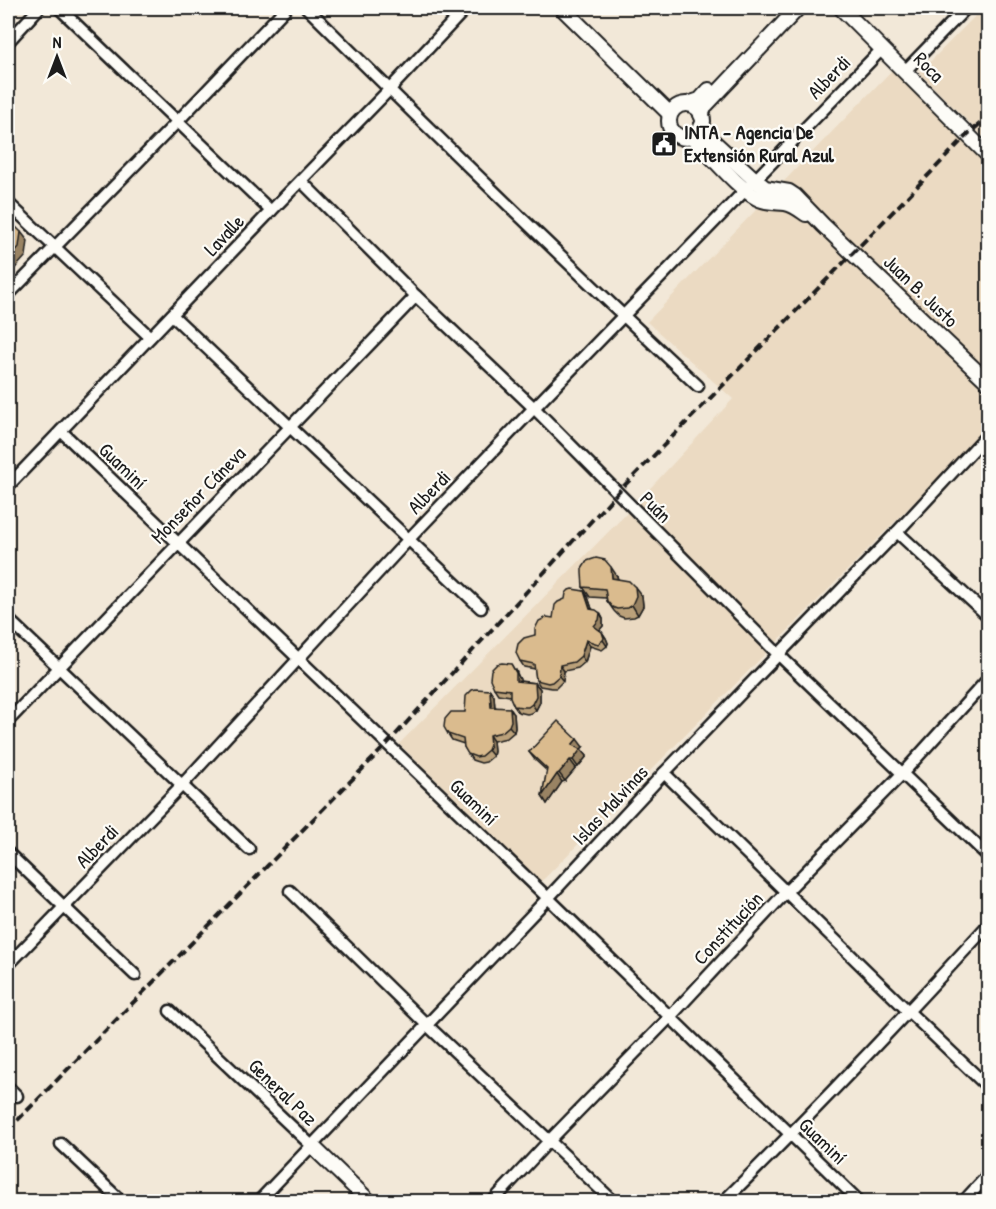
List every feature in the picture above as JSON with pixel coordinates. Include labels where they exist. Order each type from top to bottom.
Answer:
[{"type":"main road","points":[[562,8],[678,108],[696,108],[705,134],[749,184]]},
{"type":"main road","points":[[574,8],[678,108]]},
{"type":"main road","points":[[749,184],[691,137],[680,136],[671,130],[669,120],[678,108],[700,100],[787,8]]},
{"type":"main road","points":[[691,137],[699,131],[705,106],[798,8]]},
{"type":"main road","name":"Roca","points":[[841,8],[988,155]]},
{"type":"main road","name":"Juan B. Justo","points":[[749,184],[789,192],[795,196],[988,382]]},
{"type":"main road","name":"General Paz","points":[[312,1146],[370,1202]]},
{"type":"street","points":[[8,42],[39,8]]},
{"type":"street","points":[[59,8],[271,210]]},
{"type":"street","points":[[8,295],[286,8]]},
{"type":"street","points":[[307,8],[389,90],[698,386]]},
{"type":"street","name":"Lavalle","points":[[10,479],[61,431],[466,8]]},
{"type":"street","points":[[905,71],[966,8]]},
{"type":"street","name":"Alberdi","points":[[8,965],[182,785],[534,408],[882,49]]},
{"type":"street","name":"Puán","points":[[301,181],[416,296],[534,408],[779,655],[988,856]]},
{"type":"street","points":[[8,203],[150,337]]},
{"type":"street","name":"Monseñor Cáneva","points":[[8,721],[416,296]]},
{"type":"street","points":[[172,315],[481,608]]},
{"type":"street","name":"Guaminí","points":[[61,431],[548,898],[860,1202]]},
{"type":"street","name":"Islas Malvinas","points":[[258,1202],[988,434]]},
{"type":"street","points":[[897,532],[988,616]]},
{"type":"street","points":[[8,619],[249,849]]},
{"type":"street","name":"Constitución","points":[[492,1202],[670,1017],[786,892],[902,774],[988,679]]},
{"type":"street","points":[[664,773],[988,1088]]},
{"type":"street","points":[[8,853],[135,975]]},
{"type":"street","points":[[290,891],[427,1025],[614,1202]]},
{"type":"street","points":[[723,1202],[909,1012],[988,925]]},
{"type":"street","name":"General Paz","points":[[170,1011],[312,1146]]},
{"type":"street","points":[[8,1087],[17,1095]]},
{"type":"street","points":[[61,1144],[122,1202]]},
{"type":"street","points":[[963,1202],[988,1175]]},
{"type":"shaded area","points":[[983,8],[988,8],[988,141],[919,73]]},
{"type":"shaded area","points":[[897,65],[988,155],[988,427],[541,882],[399,744],[629,511],[733,399],[647,322]]},
{"type":"building","points":[[8,219],[21,232],[19,247],[8,260]]},
{"type":"building","points":[[596,558],[605,560],[611,567],[612,578],[629,581],[635,587],[636,596],[632,605],[617,609],[607,601],[605,589],[583,587],[582,569],[587,561]]},
{"type":"building","points":[[572,589],[584,591],[590,609],[600,613],[599,620],[594,626],[602,632],[604,638],[598,644],[586,640],[581,656],[574,662],[560,665],[559,676],[552,682],[536,680],[534,664],[520,661],[516,653],[518,644],[524,638],[535,635],[539,621],[547,617],[553,618],[555,605],[565,599],[566,593]]},
{"type":"building","points":[[497,664],[511,664],[516,673],[516,681],[535,683],[536,696],[528,707],[514,706],[510,690],[494,688],[490,679],[491,670]]},
{"type":"building","points":[[476,689],[490,690],[491,707],[510,708],[511,721],[502,732],[489,735],[488,750],[476,757],[468,754],[463,739],[448,734],[444,727],[445,719],[451,712],[465,712],[466,696]]},
{"type":"building","points":[[558,721],[577,739],[572,745],[581,749],[573,760],[570,760],[557,774],[542,796],[547,769],[529,752]]},
{"type":"railway","points":[[8,1130],[387,744],[617,493],[968,134],[988,117]]},
{"type":"place","name":"INTA - Agencia De Extensión Rural Azul","points":[[664,144]]}]
